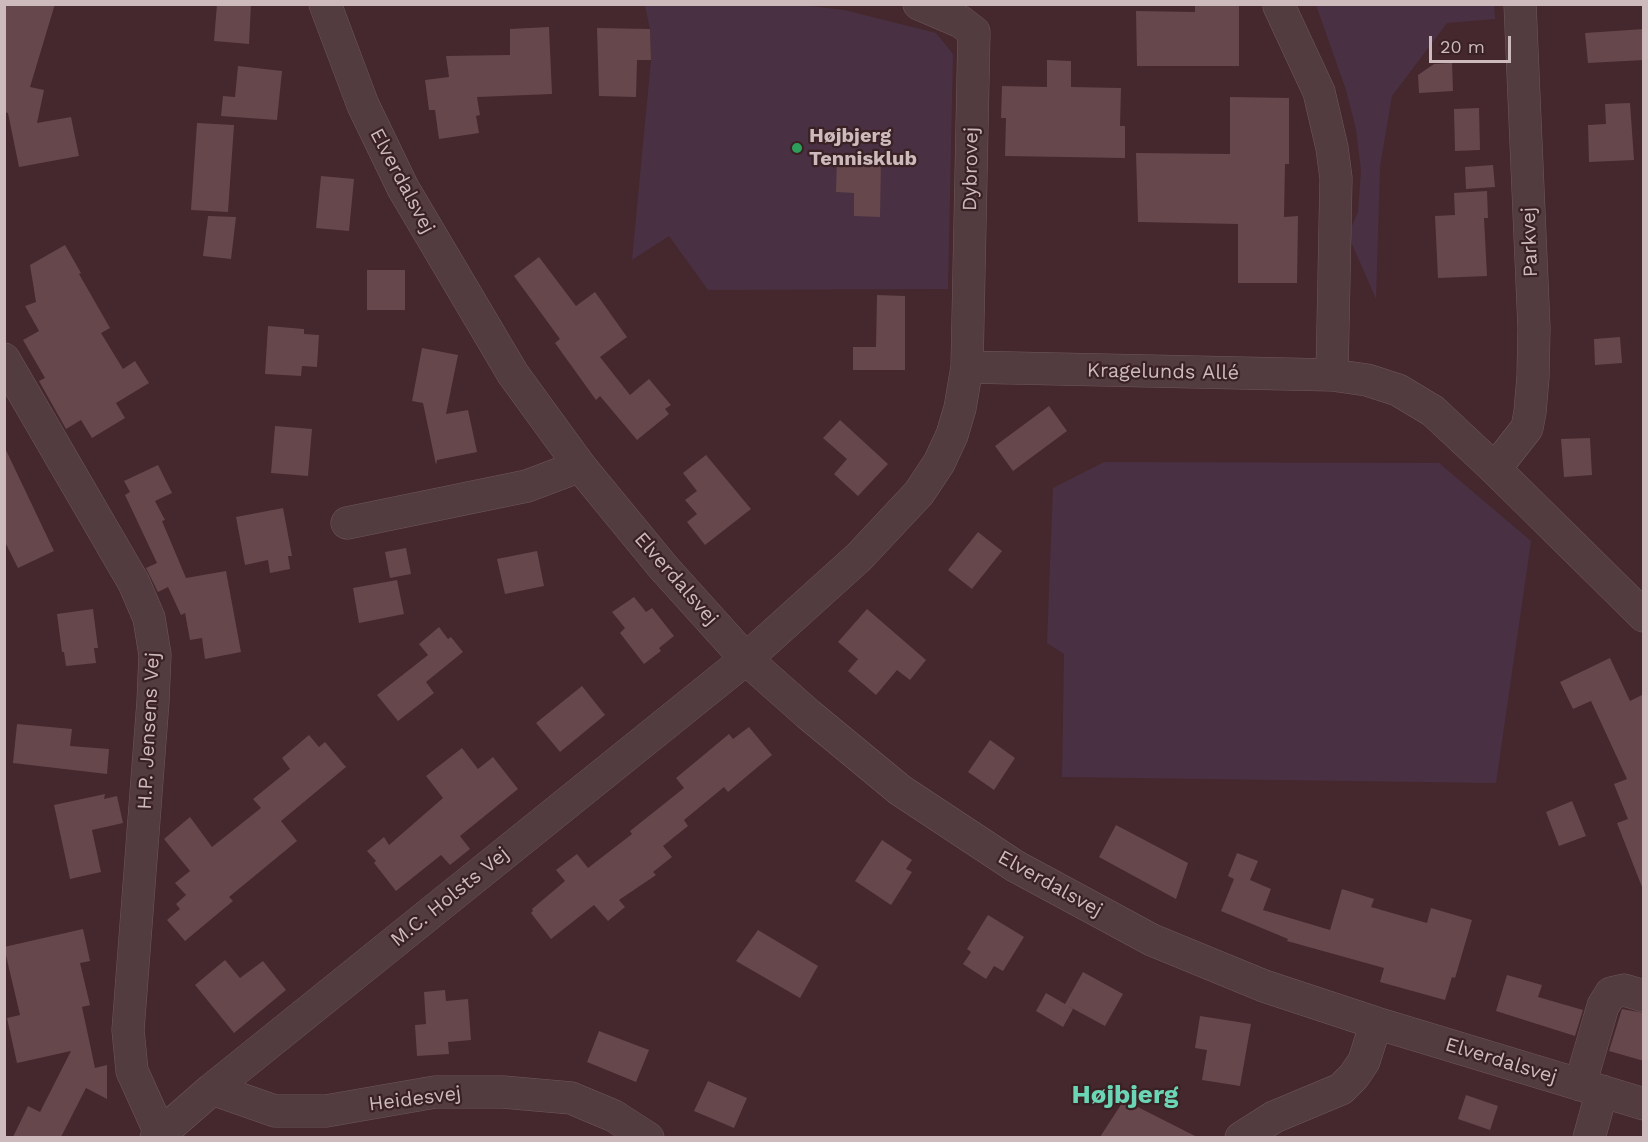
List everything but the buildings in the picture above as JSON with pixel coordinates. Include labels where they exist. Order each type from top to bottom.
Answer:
[{"type":"street","name":"Elverdalsvej","points":[[325,4],[363,105],[403,188],[513,374],[580,466],[663,567],[746,659],[808,714],[900,790],[1015,866],[1152,940],[1264,986],[1376,1023],[1644,1104]]},
{"type":"street","name":"Dybrovej","points":[[920,4],[961,22],[974,32],[967,367]]},
{"type":"street","name":"Parkvej","points":[[1495,469],[1527,428],[1533,377],[1534,328],[1520,4]]},
{"type":"street","points":[[1279,6],[1319,92],[1332,148],[1336,178],[1332,375]]},
{"type":"street","name":"H.P. Jensens Vej","points":[[4,359],[134,583],[149,618],[155,655],[128,1030],[132,1071],[158,1135]]},
{"type":"street","points":[[746,659],[859,557],[919,494],[939,463],[952,435],[960,408],[967,367]]},
{"type":"street","name":"Kragelunds Allé","points":[[967,367],[1332,375],[1367,380],[1398,390],[1432,411],[1495,469],[1644,616]]},
{"type":"street","points":[[347,523],[527,486],[580,466]]},
{"type":"street","name":"M.C. Holsts Vej","points":[[158,1135],[746,659]]},
{"type":"street","points":[[1589,1137],[1591,1088],[1603,1006],[1611,993],[1624,990],[1644,996]]},
{"type":"street","points":[[1241,1137],[1280,1127],[1341,1089],[1365,1061],[1376,1023]]},
{"type":"street","name":"Heidesvej","points":[[212,1089],[275,1111],[326,1111],[435,1092],[503,1092],[571,1098],[614,1116],[648,1137]]},
{"type":"shaded area","name":"Højbjerg Tennisklub","points":[[792,4],[844,10],[936,33],[953,54],[948,289],[708,290],[669,236],[632,260],[651,60],[650,29],[645,6]]},
{"type":"shaded area","points":[[1316,5],[1494,5],[1495,19],[1447,23],[1392,96],[1380,166],[1376,299],[1348,235],[1358,212],[1361,171],[1356,129],[1346,90]]},
{"type":"shaded area","points":[[1104,462],[1439,463],[1531,541],[1496,783],[1062,777],[1064,654],[1047,643],[1053,488]]},
{"type":"place","name":"Højbjerg Tennisklub","points":[[797,148]]},
{"type":"district","name":"Højbjerg","points":[[1125,1095]]}]
